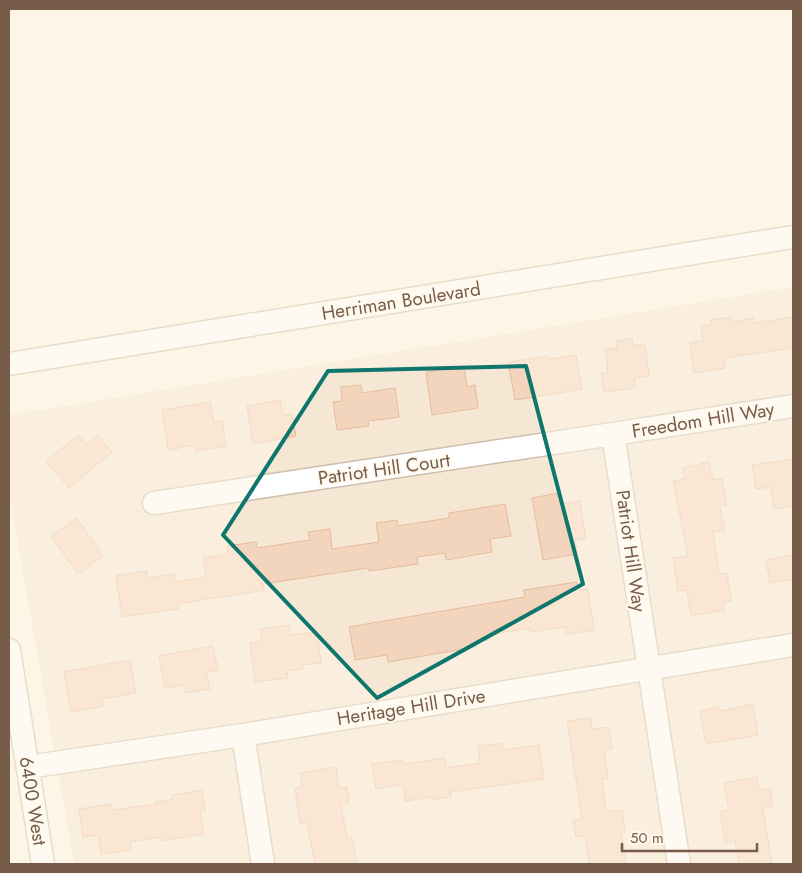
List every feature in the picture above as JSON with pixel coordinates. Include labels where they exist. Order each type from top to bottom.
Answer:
[{"type":"street","name":"Herriman Boulevard","points":[[9,364],[793,237]]},
{"type":"street","name":"Freedom Hill Way","points":[[613,434],[793,406]]},
{"type":"street","name":"Patriot Hill Court","points":[[154,503],[613,434]]},
{"type":"street","name":"Patriot Hill Way","points":[[613,434],[679,864]]},
{"type":"street","name":"Heritage Hill Drive","points":[[28,767],[243,735],[793,645]]},
{"type":"street","name":"6400 West","points":[[9,650],[43,864]]},
{"type":"street","points":[[243,735],[263,864]]},
{"type":"highlighted area","points":[[526,366],[583,584],[377,698],[223,535],[328,371]]},
{"type":"shaded area","points":[[793,287],[793,864],[74,864],[9,493],[9,415]]},
{"type":"building","points":[[731,317],[732,322],[753,318],[754,323],[793,317],[793,348],[724,358],[725,368],[694,373],[690,343],[703,340],[701,326],[712,325],[711,320]]},
{"type":"building","points":[[632,338],[633,346],[645,344],[649,376],[634,378],[635,388],[604,392],[601,373],[608,372],[605,349],[617,348],[616,341]]},
{"type":"building","points":[[576,355],[582,389],[515,400],[508,362],[548,356],[549,359]]},
{"type":"building","points":[[464,366],[467,387],[475,385],[478,408],[432,415],[426,372]]},
{"type":"building","points":[[361,385],[362,393],[395,388],[399,417],[368,421],[369,426],[337,430],[333,402],[342,401],[341,387]]},
{"type":"building","points":[[280,400],[283,415],[292,414],[296,436],[253,444],[247,406]]},
{"type":"building","points":[[210,402],[214,422],[222,421],[226,446],[196,451],[195,445],[168,450],[162,410]]},
{"type":"building","points":[[78,435],[87,445],[98,435],[112,452],[69,488],[46,461]]},
{"type":"building","points":[[793,459],[793,506],[774,509],[771,487],[756,489],[752,465]]},
{"type":"building","points":[[709,462],[713,480],[722,479],[727,505],[720,507],[725,530],[713,532],[719,574],[727,573],[731,601],[724,602],[725,610],[691,616],[687,590],[678,591],[673,558],[688,556],[673,481],[685,479],[683,468]]},
{"type":"building","points":[[559,493],[561,504],[580,501],[586,539],[575,540],[577,554],[543,560],[532,498]]},
{"type":"building","points":[[505,504],[511,536],[490,539],[492,552],[446,560],[445,553],[417,557],[418,564],[369,571],[368,568],[263,584],[264,590],[178,604],[179,609],[122,617],[116,576],[147,571],[148,578],[174,574],[175,582],[206,577],[203,558],[228,554],[227,546],[256,542],[257,548],[310,540],[308,532],[330,529],[332,549],[379,542],[376,523],[397,520],[398,526],[449,518],[449,513]]},
{"type":"building","points":[[77,518],[103,556],[78,574],[51,536]]},
{"type":"building","points":[[793,555],[793,579],[770,583],[766,560]]},
{"type":"building","points":[[577,582],[578,590],[588,589],[594,630],[566,634],[565,627],[530,632],[530,628],[489,635],[490,640],[476,642],[476,647],[388,662],[387,655],[355,660],[349,627],[525,597],[524,590]]},
{"type":"building","points":[[289,625],[290,635],[317,632],[321,663],[302,665],[302,669],[287,671],[288,678],[255,682],[250,643],[262,641],[260,629]]},
{"type":"building","points":[[213,646],[218,670],[206,672],[210,689],[186,693],[184,685],[165,688],[159,656]]},
{"type":"building","points":[[130,660],[136,693],[102,699],[103,706],[71,712],[64,672]]},
{"type":"building","points":[[753,704],[758,735],[706,744],[700,711],[718,707],[719,711]]},
{"type":"building","points":[[590,718],[592,729],[609,727],[612,749],[604,750],[608,778],[602,779],[606,812],[622,810],[625,832],[621,832],[626,864],[589,864],[585,836],[576,837],[573,820],[582,819],[567,721]]},
{"type":"building","points":[[502,743],[503,750],[539,745],[544,779],[450,792],[451,797],[431,800],[431,797],[405,801],[403,784],[376,789],[372,764],[402,760],[403,764],[445,758],[446,768],[480,763],[478,746]]},
{"type":"building","points":[[336,767],[339,788],[347,787],[349,802],[341,804],[347,839],[352,838],[357,864],[315,864],[307,823],[300,824],[295,788],[302,787],[300,773]]},
{"type":"building","points":[[757,777],[759,790],[770,788],[773,806],[763,808],[772,864],[739,864],[735,841],[725,843],[720,812],[729,810],[724,783]]},
{"type":"building","points":[[202,790],[205,810],[200,811],[204,834],[161,841],[161,837],[130,842],[131,850],[101,854],[98,835],[83,837],[79,809],[111,804],[112,810],[156,804],[155,802],[172,800],[172,795]]}]
